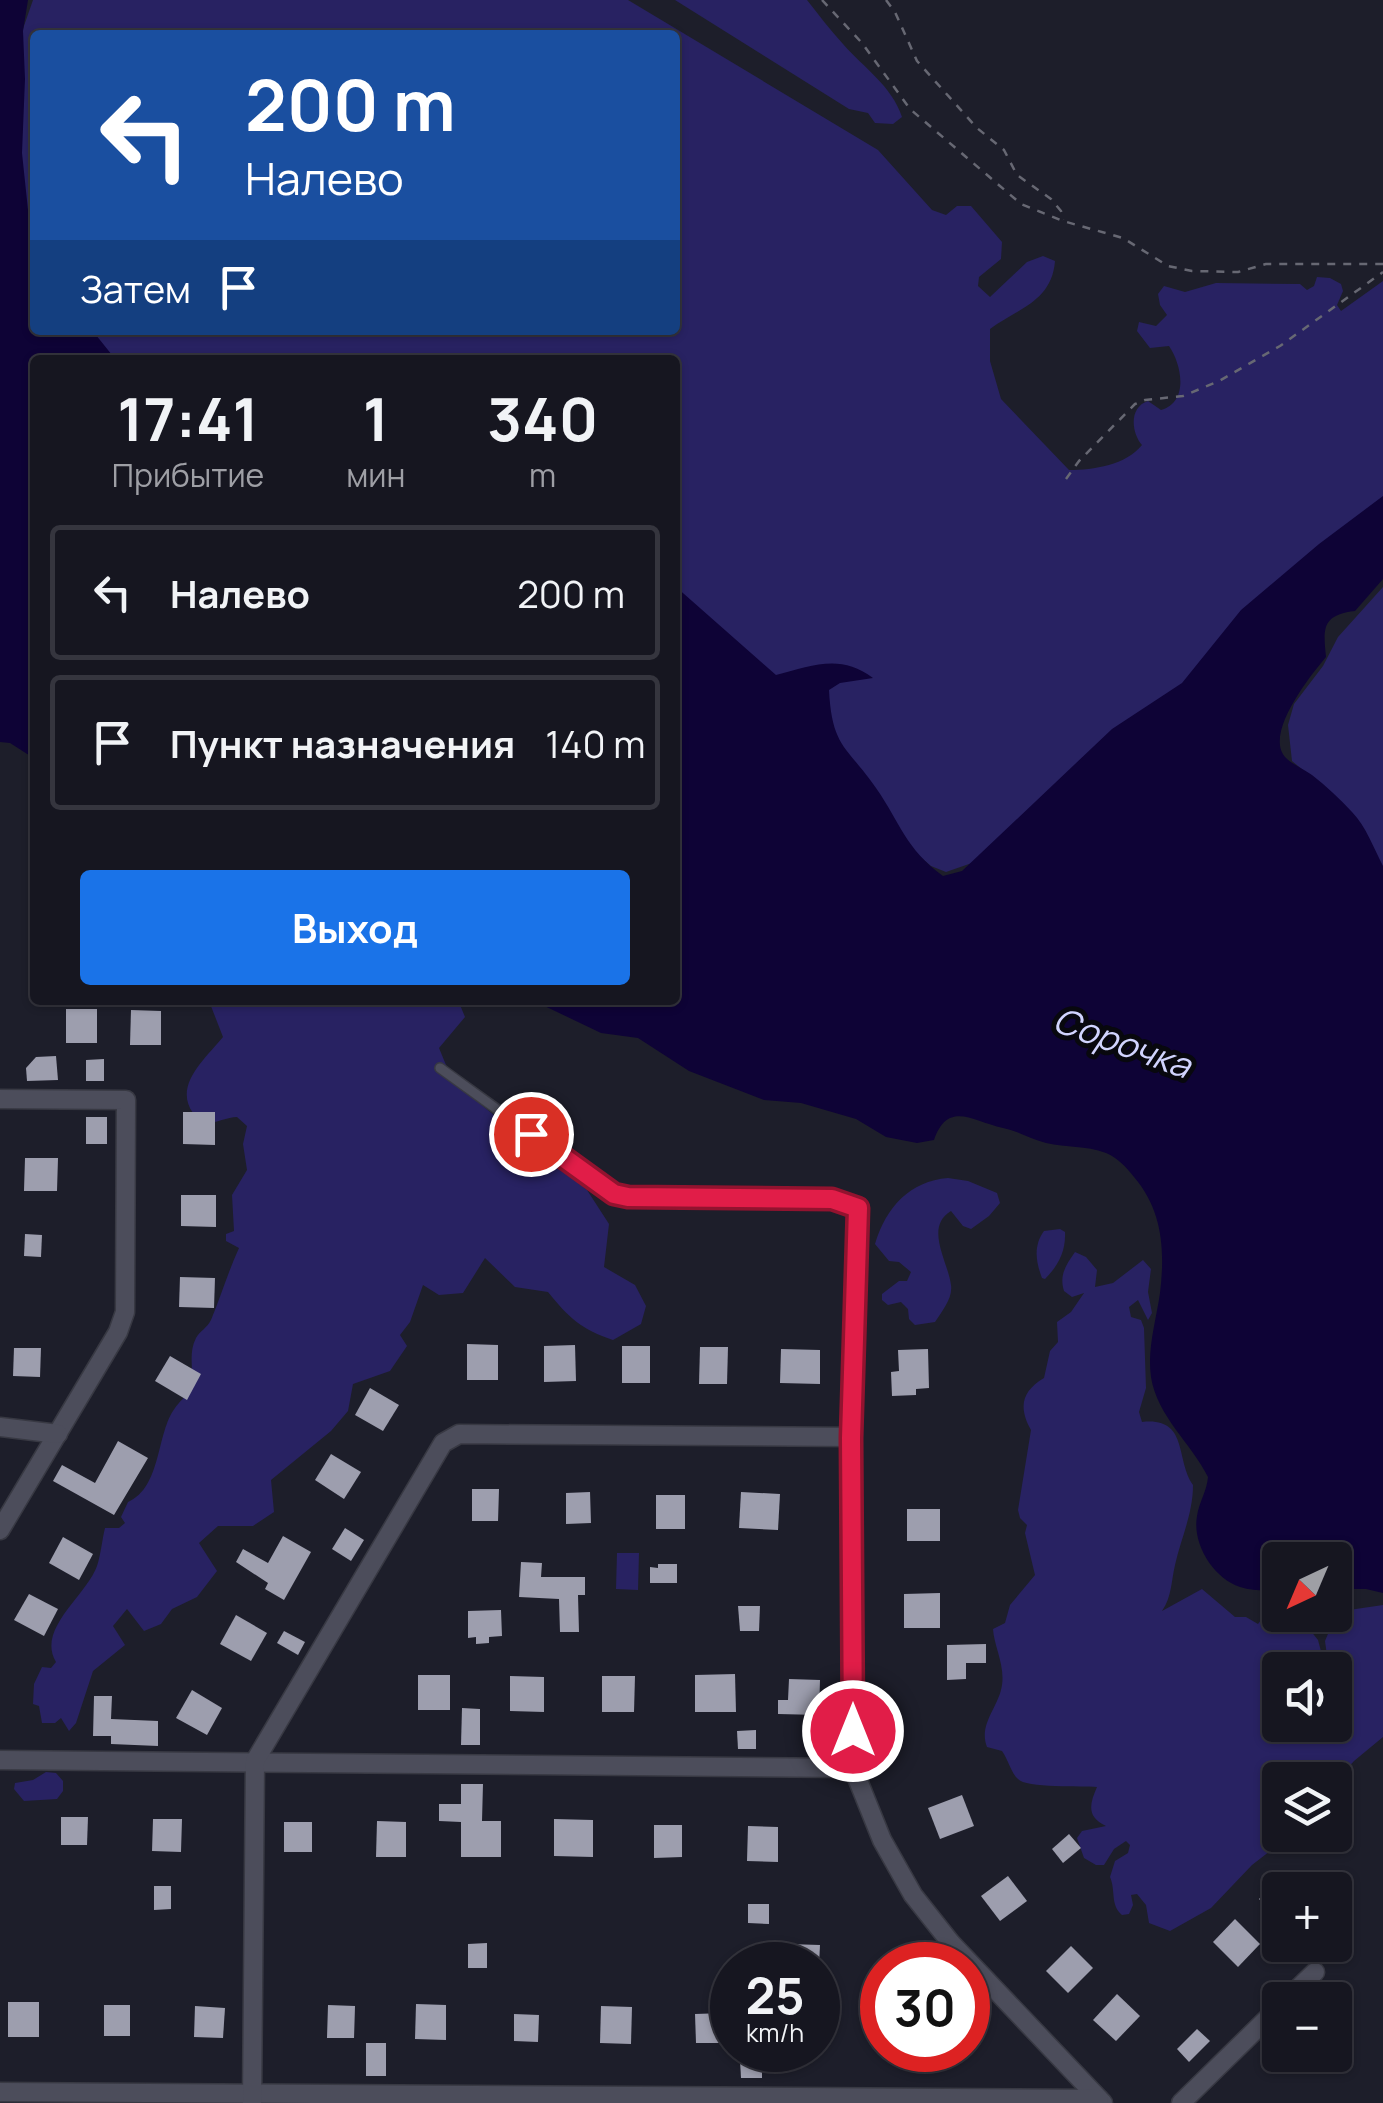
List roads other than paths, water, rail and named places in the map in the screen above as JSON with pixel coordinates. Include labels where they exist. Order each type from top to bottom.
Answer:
[{"type":"street","points":[[0,1099],[126,1100],[124,1312],[118,1332],[0,1530]]},
{"type":"street","points":[[858,1208],[851,1438],[853,1768],[882,1840],[913,1895],[951,1943],[1101,2101]]},
{"type":"street","points":[[0,1427],[58,1434]]},
{"type":"street","points":[[252,2098],[255,1762],[443,1443],[452,1437],[479,1434],[851,1438]]},
{"type":"street","points":[[0,1760],[853,1768]]},
{"type":"street","points":[[1305,1982],[1315,1972]]},
{"type":"street","points":[[1181,2103],[1262,2024]]},
{"type":"street","points":[[0,2092],[252,2098],[1101,2101]]},
{"type":"lane","points":[[440,1068],[614,1194],[832,1199],[858,1208]]},
{"type":"water","points":[[0,0],[28,0],[23,31],[22,153],[30,216],[30,335],[96,335],[112,355],[30,355],[30,756],[10,743],[0,742]]},
{"type":"water","name":"Сорочка","points":[[1383,496],[1383,579],[1355,611],[1336,616],[1327,625],[1326,657],[1291,706],[1280,735],[1280,748],[1286,758],[1317,779],[1352,812],[1383,866],[1383,1593],[1352,1589],[1352,1542],[1262,1542],[1262,1590],[1230,1583],[1206,1559],[1196,1527],[1208,1477],[1167,1417],[1151,1377],[1151,1346],[1162,1277],[1160,1232],[1144,1190],[1118,1160],[1098,1150],[1046,1143],[962,1116],[946,1120],[934,1140],[917,1143],[886,1137],[856,1119],[801,1103],[764,1100],[689,1071],[638,1038],[601,1033],[542,1005],[680,1005],[680,590],[776,675],[814,665],[837,664],[861,670],[873,678],[840,683],[829,690],[834,724],[849,754],[912,845],[943,876],[962,871],[1112,729],[1182,683],[1241,610]]}]
